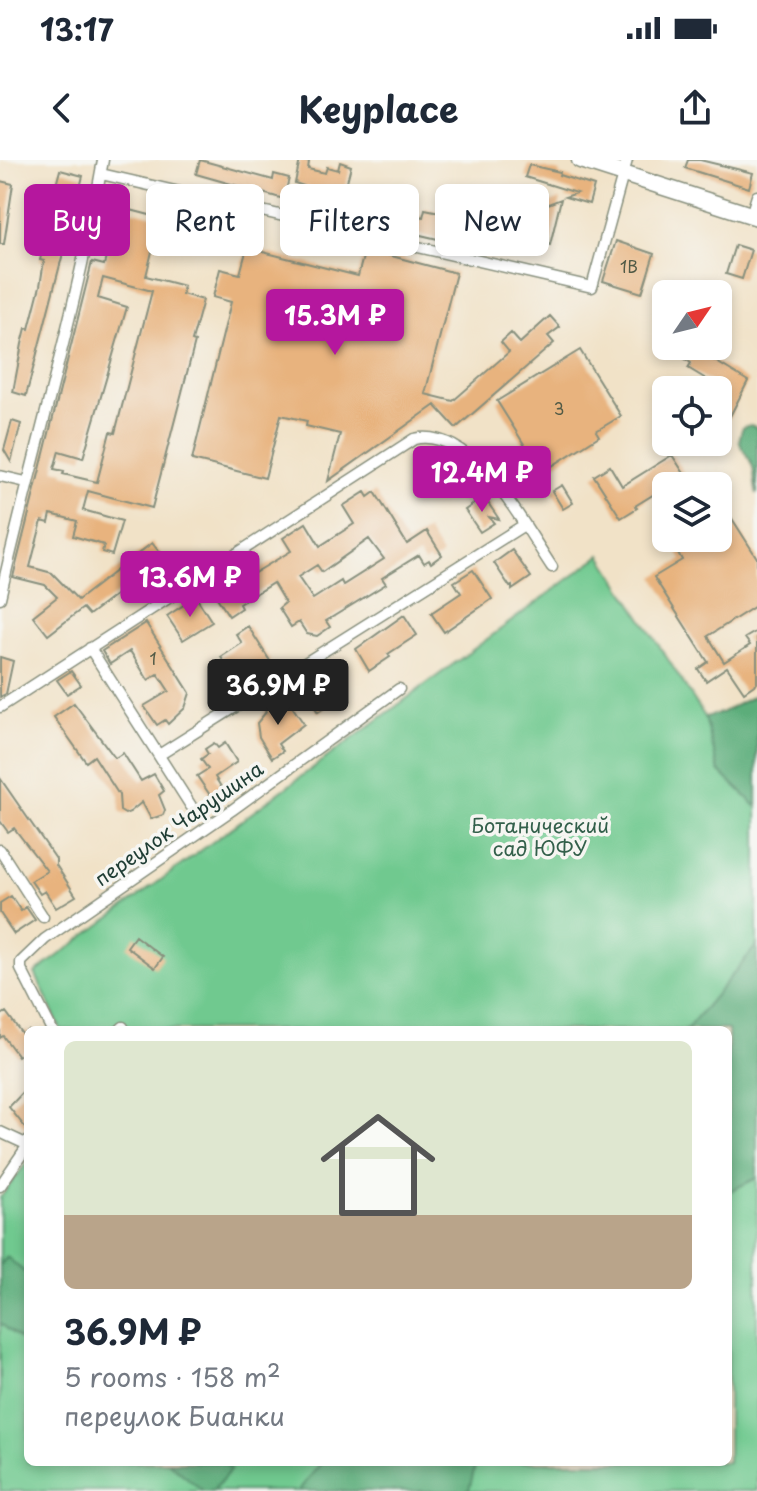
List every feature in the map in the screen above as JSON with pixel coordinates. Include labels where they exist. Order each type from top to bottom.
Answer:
[{"type":"main road","points":[[580,160],[625,167],[754,216]]},
{"type":"street","points":[[0,598],[26,482],[84,258],[103,160]]},
{"type":"street","points":[[101,174],[592,287],[625,167]]},
{"type":"street","points":[[754,216],[757,196]]},
{"type":"street","points":[[0,707],[414,439],[436,438],[472,459],[488,474],[552,567]]},
{"type":"street","points":[[0,476],[26,482]]},
{"type":"street","points":[[159,755],[524,525]]},
{"type":"street","points":[[90,648],[191,806]]},
{"type":"street","name":"переулок Чарушина","points":[[50,1026],[21,969],[21,962],[45,939],[232,810],[399,689]]},
{"type":"street","points":[[0,850],[43,917]]},
{"type":"street","points":[[0,1132],[24,1143]]},
{"type":"street","points":[[0,1186],[24,1151]]},
{"type":"green space","points":[[751,425],[757,428],[757,494],[751,462],[740,445],[743,427]]},
{"type":"green space","name":"Ботанический сад ЮФУ","points":[[601,555],[705,717],[719,771],[757,807],[757,1491],[0,1491],[0,1198],[24,1166],[24,1466],[732,1466],[732,1026],[59,1026],[35,973]]},
{"type":"green space","points":[[757,694],[757,807],[719,771],[705,717],[721,713]]},
{"type":"green space","points":[[757,945],[757,1178],[732,1190],[732,1026],[689,1026]]},
{"type":"green space","points":[[7,1257],[24,1272],[24,1343],[0,1323],[0,1265]]},
{"type":"green space","points":[[173,1466],[228,1466],[231,1469],[213,1491],[203,1491]]},
{"type":"green space","points":[[319,1466],[475,1466],[469,1490],[465,1491],[298,1491]]},
{"type":"building","points":[[200,160],[273,180],[274,174],[289,178],[288,184],[280,184],[280,198],[264,193],[264,184],[231,184],[196,174]]},
{"type":"building","points":[[300,160],[309,162],[308,169],[325,173],[327,167],[338,170],[340,162],[351,166],[346,184],[295,183]]},
{"type":"building","points":[[688,160],[753,173],[749,188],[685,168]]},
{"type":"building","points":[[529,165],[560,172],[559,175],[594,186],[589,204],[565,197],[577,193],[525,177]]},
{"type":"building","points":[[60,170],[83,176],[81,184],[56,184]]},
{"type":"building","points":[[0,181],[13,184],[4,244],[0,244]]},
{"type":"building","points":[[561,199],[550,245],[549,245],[549,204]]},
{"type":"building","points":[[425,209],[435,211],[435,238],[419,235],[419,216],[423,217]]},
{"type":"building","points":[[130,210],[146,214],[146,256],[151,256],[146,276],[184,286],[182,294],[203,300],[152,508],[88,491],[83,510],[122,521],[112,555],[102,552],[104,545],[73,536],[77,521],[51,514],[49,523],[42,521],[30,567],[52,573],[78,600],[152,543],[164,558],[89,615],[83,608],[48,635],[33,616],[57,597],[45,585],[13,577],[92,262],[104,265],[106,256],[130,256]],"holes":[[[103,278],[152,291],[115,433],[110,432],[97,482],[54,469],[59,451],[83,458],[127,307],[98,298]]]},
{"type":"building","points":[[616,241],[654,254],[642,293],[603,281]]},
{"type":"building","points":[[735,245],[751,250],[742,279],[726,274]]},
{"type":"building","points":[[264,252],[358,276],[363,256],[392,256],[456,273],[425,394],[453,401],[509,352],[501,342],[511,333],[520,343],[550,316],[560,327],[548,336],[554,343],[456,428],[435,405],[328,481],[340,434],[306,426],[307,421],[281,415],[265,478],[192,460],[231,302],[213,297],[220,269],[240,274],[245,256],[264,256]]},
{"type":"building","points":[[41,256],[62,256],[26,396],[13,392],[26,328],[29,329],[40,286],[44,261],[40,260]]},
{"type":"building","points":[[580,350],[621,416],[596,431],[599,436],[552,466],[549,461],[535,470],[524,451],[527,449],[497,401]]},
{"type":"building","points":[[687,360],[716,360],[748,381],[732,412],[732,376],[701,376],[688,368],[691,363]]},
{"type":"building","points":[[12,421],[21,424],[11,462],[4,450]]},
{"type":"building","points":[[670,456],[683,472],[652,472],[652,495],[621,518],[594,476],[610,466],[622,486]]},
{"type":"building","points":[[562,485],[573,503],[563,509],[552,491]]},
{"type":"building","points":[[365,492],[368,497],[375,492],[407,544],[427,531],[442,555],[431,563],[429,560],[424,563],[419,555],[382,578],[386,584],[326,621],[330,627],[317,636],[307,634],[299,622],[291,627],[279,608],[285,603],[273,583],[239,604],[241,608],[229,616],[216,596],[291,551],[283,538],[306,523],[320,546],[354,524],[343,506]],"holes":[[[369,539],[384,559],[343,585],[341,581],[313,599],[298,577],[317,565],[322,572]]]},
{"type":"building","points":[[484,497],[499,519],[489,517],[494,523],[480,532],[465,510]]},
{"type":"building","points":[[732,519],[757,558],[757,605],[708,636],[724,662],[750,645],[745,638],[757,631],[757,683],[744,692],[727,667],[706,681],[698,669],[708,662],[654,577],[682,560],[678,552],[732,552]]},
{"type":"building","points":[[512,550],[531,577],[512,590],[494,563]]},
{"type":"building","points":[[473,570],[492,599],[444,632],[431,613],[461,593],[454,582]]},
{"type":"building","points":[[196,597],[212,622],[183,640],[167,616]]},
{"type":"building","points":[[404,615],[417,635],[369,671],[356,649]]},
{"type":"building","points":[[146,623],[190,693],[185,708],[168,724],[165,720],[157,725],[144,706],[169,691],[158,674],[148,680],[130,651],[110,664],[102,651]]},
{"type":"building","points":[[248,626],[270,661],[237,682],[221,657],[242,643],[236,634]]},
{"type":"building","points":[[0,657],[13,661],[6,694],[0,697]]},
{"type":"building","points":[[71,671],[81,685],[67,694],[57,680]]},
{"type":"building","points":[[321,676],[336,700],[318,712],[302,688]]},
{"type":"building","points":[[289,702],[304,724],[278,744],[283,751],[272,758],[259,737],[257,723],[265,710],[275,703],[277,706]]},
{"type":"building","points":[[74,703],[115,758],[123,753],[141,781],[154,774],[164,791],[159,795],[165,810],[163,815],[151,819],[142,802],[130,812],[125,814],[120,811],[119,795],[94,756],[86,762],[54,717]]},
{"type":"building","points":[[214,743],[218,748],[225,743],[237,762],[215,777],[223,790],[212,798],[197,776],[208,769],[201,759],[208,754],[205,749]]},
{"type":"building","points":[[0,778],[56,859],[56,865],[76,896],[56,908],[45,891],[40,894],[31,881],[47,871],[14,828],[8,832],[0,821]]},
{"type":"building","points":[[11,896],[21,911],[26,907],[35,920],[14,934],[0,913],[0,903]]},
{"type":"building","points":[[135,936],[163,957],[155,968],[127,947]]},
{"type":"building","points":[[6,1012],[24,1033],[24,1052],[18,1056],[3,1036],[0,1038],[0,1016]]},
{"type":"building","points":[[24,1091],[24,1126],[9,1107]]}]
